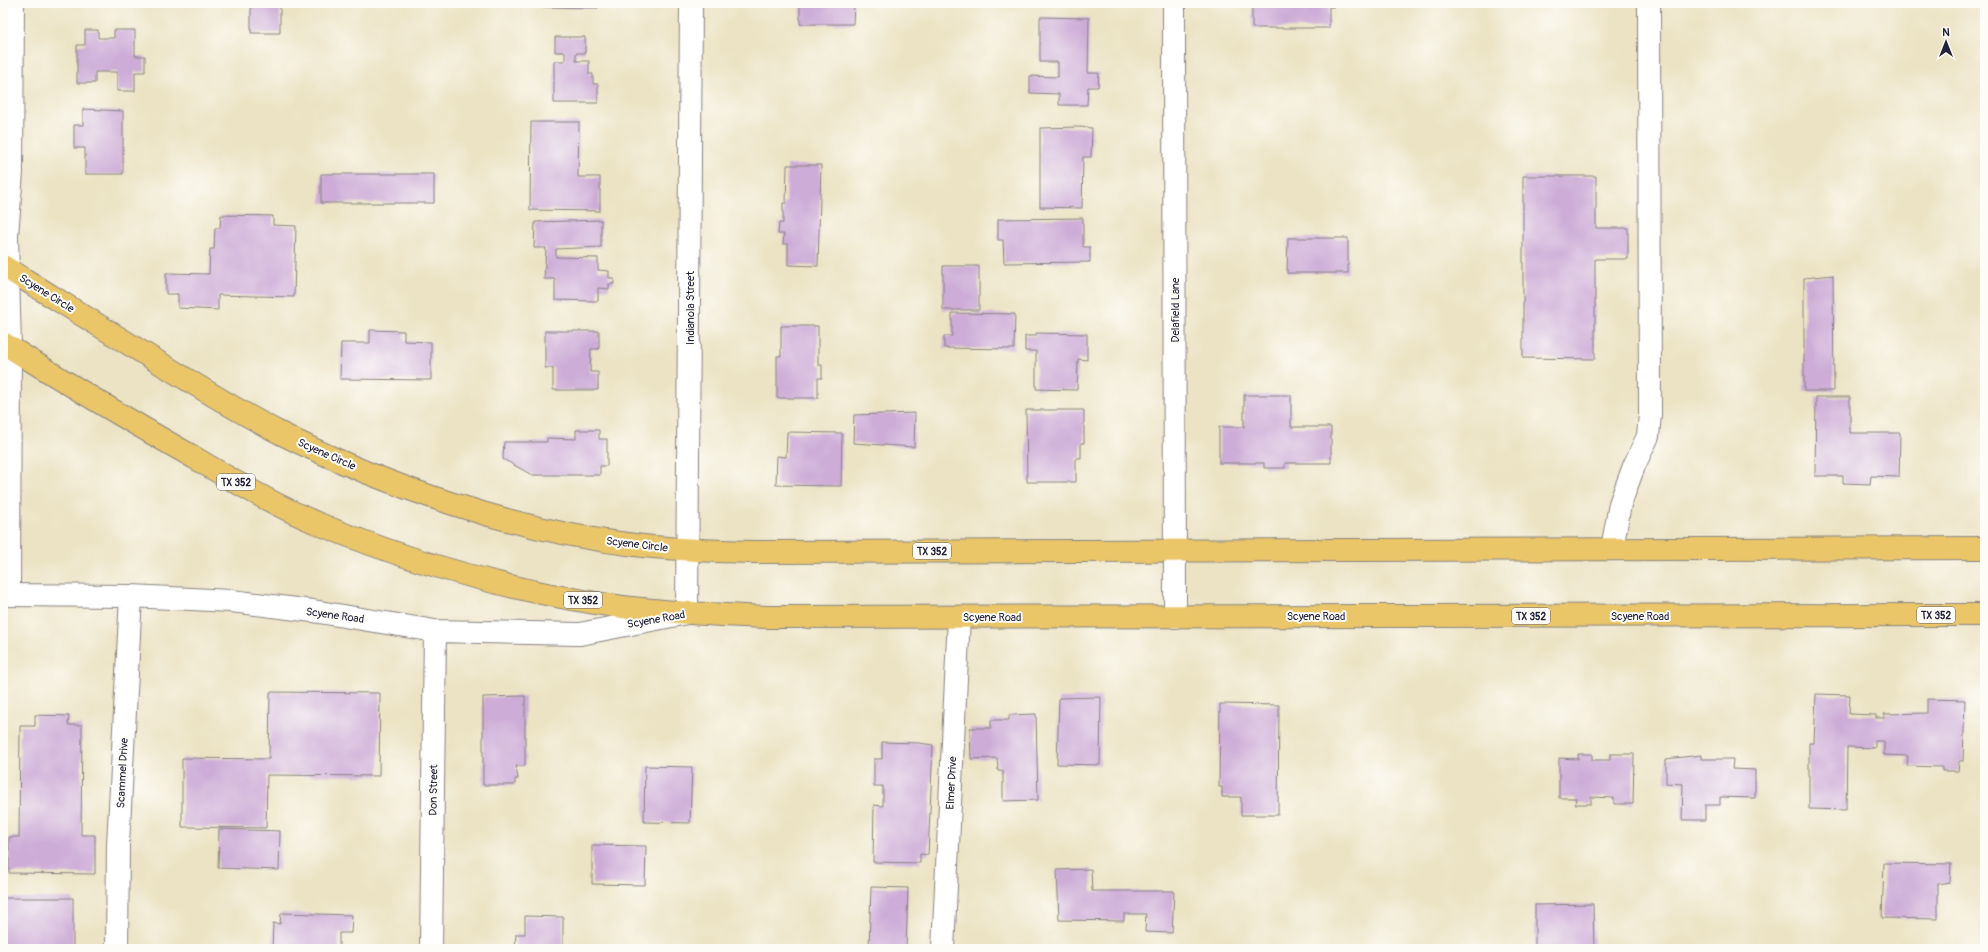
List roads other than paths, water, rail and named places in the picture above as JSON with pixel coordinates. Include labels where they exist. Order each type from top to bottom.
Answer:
[{"type":"main road","name":"Scyene Circle","points":[[5,267],[118,338],[242,412],[280,433],[401,487],[486,514],[554,530],[634,545],[688,550]]},
{"type":"main road","name":"TX 352","points":[[7,345],[244,487],[318,524],[379,547],[480,579],[623,607],[687,613]]},
{"type":"main road","name":"TX 352","points":[[688,550],[754,552],[1985,548]]},
{"type":"main road","name":"Scyene Road","points":[[687,613],[767,617],[1985,615]]},
{"type":"street","points":[[6,595],[7,345],[5,267],[12,172],[13,3]]},
{"type":"street","name":"Indianola Street","points":[[687,613],[691,3]]},
{"type":"street","name":"Delafield Lane","points":[[1174,3],[1175,617]]},
{"type":"street","points":[[1612,549],[1620,504],[1634,466],[1648,436],[1650,415],[1648,3]]},
{"type":"street","name":"Scyene Road","points":[[6,595],[131,596],[231,601],[343,616],[435,631],[580,634],[687,613]]},
{"type":"street","name":"Scammel Drive","points":[[117,949],[118,845],[131,596]]},
{"type":"street","name":"Elmer Drive","points":[[943,949],[959,617]]},
{"type":"street","name":"Don Street","points":[[432,949],[435,631]]}]
